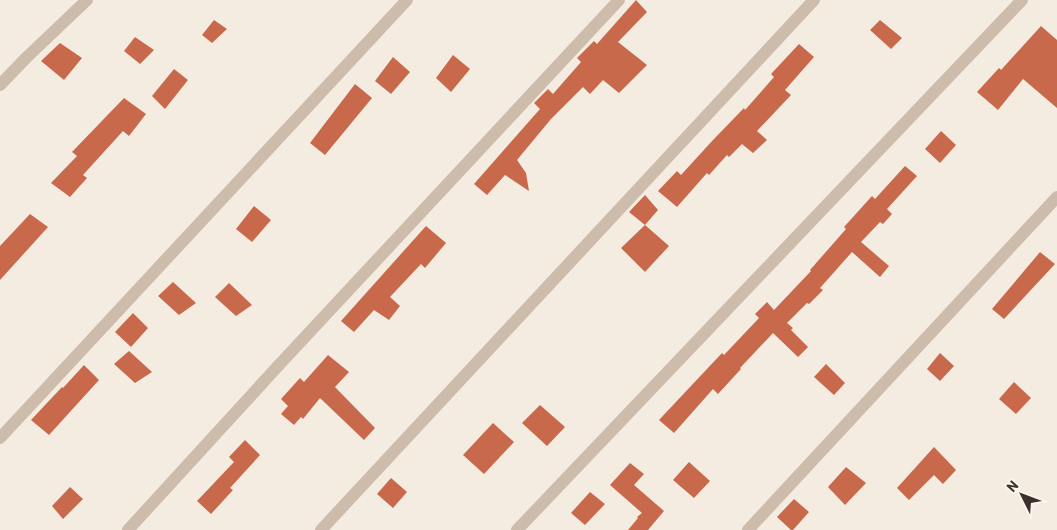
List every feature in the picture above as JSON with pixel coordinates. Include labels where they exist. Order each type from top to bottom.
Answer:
[{"type":"street","points":[[0,85],[87,0]]},
{"type":"street","points":[[0,438],[407,0]]},
{"type":"street","points":[[128,530],[619,0]]},
{"type":"street","points":[[321,530],[814,0]]},
{"type":"street","points":[[517,530],[1022,0]]},
{"type":"street","points":[[748,530],[1057,197]]},
{"type":"building","points":[[636,0],[647,12],[618,42],[647,65],[619,93],[603,80],[590,94],[583,87],[551,119],[517,160],[526,173],[529,191],[505,175],[487,195],[474,184],[540,109],[534,103],[548,89],[553,94],[581,62],[577,58],[594,41],[597,44]]},
{"type":"building","points":[[214,20],[227,29],[212,43],[202,35]]},
{"type":"building","points":[[880,20],[902,38],[891,49],[870,30]]},
{"type":"building","points":[[1041,26],[1057,40],[1057,108],[1023,79],[998,110],[977,92],[999,68],[1001,70]]},
{"type":"building","points":[[135,37],[154,50],[140,64],[124,51]]},
{"type":"building","points":[[60,43],[82,58],[64,80],[41,61]]},
{"type":"building","points":[[799,44],[814,57],[785,90],[791,95],[757,131],[767,140],[753,153],[742,144],[729,157],[727,155],[709,175],[707,173],[677,207],[658,191],[677,171],[681,175],[744,108],[745,110],[774,77],[771,74]]},
{"type":"building","points":[[453,55],[470,69],[451,92],[436,78]]},
{"type":"building","points":[[393,57],[410,72],[391,94],[375,81]]},
{"type":"building","points":[[174,69],[188,80],[165,109],[152,96]]},
{"type":"building","points":[[355,84],[372,98],[325,155],[310,143]]},
{"type":"building","points":[[124,98],[146,114],[129,136],[123,131],[83,175],[87,178],[70,197],[51,183],[77,156],[72,152]]},
{"type":"building","points":[[941,131],[956,145],[940,163],[925,149]]},
{"type":"building","points":[[905,166],[917,176],[887,209],[892,214],[883,224],[880,222],[861,242],[889,266],[880,277],[852,252],[820,288],[823,290],[787,323],[793,328],[791,330],[808,347],[798,357],[773,333],[718,394],[713,389],[674,433],[659,420],[722,353],[724,355],[759,318],[755,314],[767,302],[774,310],[811,271],[846,229],[844,227],[872,196],[875,199]]},
{"type":"building","points":[[645,195],[658,210],[645,225],[629,212]]},
{"type":"building","points":[[254,206],[271,220],[252,242],[236,229]]},
{"type":"building","points":[[30,214],[48,227],[0,280],[0,246]]},
{"type":"building","points":[[645,225],[669,246],[645,272],[621,248]]},
{"type":"building","points":[[426,226],[446,243],[425,268],[421,264],[390,297],[400,306],[389,320],[374,310],[354,332],[341,321]]},
{"type":"building","points":[[1040,252],[1055,264],[1004,319],[992,309]]},
{"type":"building","points":[[173,282],[196,303],[179,315],[158,296]]},
{"type":"building","points":[[229,283],[252,305],[236,316],[215,297]]},
{"type":"building","points":[[133,313],[148,328],[131,347],[115,332]]},
{"type":"building","points":[[129,351],[152,372],[135,383],[114,364]]},
{"type":"building","points":[[940,353],[954,366],[940,381],[927,369]]},
{"type":"building","points":[[328,355],[349,372],[335,387],[375,428],[364,440],[320,398],[303,419],[301,417],[294,425],[281,414],[288,406],[281,399],[300,378],[304,382]]},
{"type":"building","points":[[826,364],[845,383],[834,395],[814,377]]},
{"type":"building","points":[[84,365],[99,380],[49,435],[31,420]]},
{"type":"building","points":[[1014,382],[1031,398],[1016,414],[999,399]]},
{"type":"building","points":[[540,405],[565,427],[547,446],[522,423]]},
{"type":"building","points":[[493,423],[514,442],[484,474],[463,455]]},
{"type":"building","points":[[245,440],[260,455],[230,488],[233,490],[211,514],[197,501],[234,462],[229,457]]},
{"type":"building","points":[[934,447],[956,470],[943,484],[934,475],[909,500],[897,488]]},
{"type":"building","points":[[689,462],[710,481],[694,498],[673,480]]},
{"type":"building","points":[[630,463],[644,474],[634,485],[664,511],[648,530],[628,530],[642,513],[610,485]]},
{"type":"building","points":[[846,467],[866,483],[845,505],[828,487]]},
{"type":"building","points":[[391,478],[407,492],[393,508],[377,494]]},
{"type":"building","points":[[70,487],[83,499],[63,519],[52,506]]},
{"type":"building","points":[[590,492],[605,504],[585,525],[571,513]]},
{"type":"building","points":[[794,499],[809,512],[791,530],[777,517]]}]
